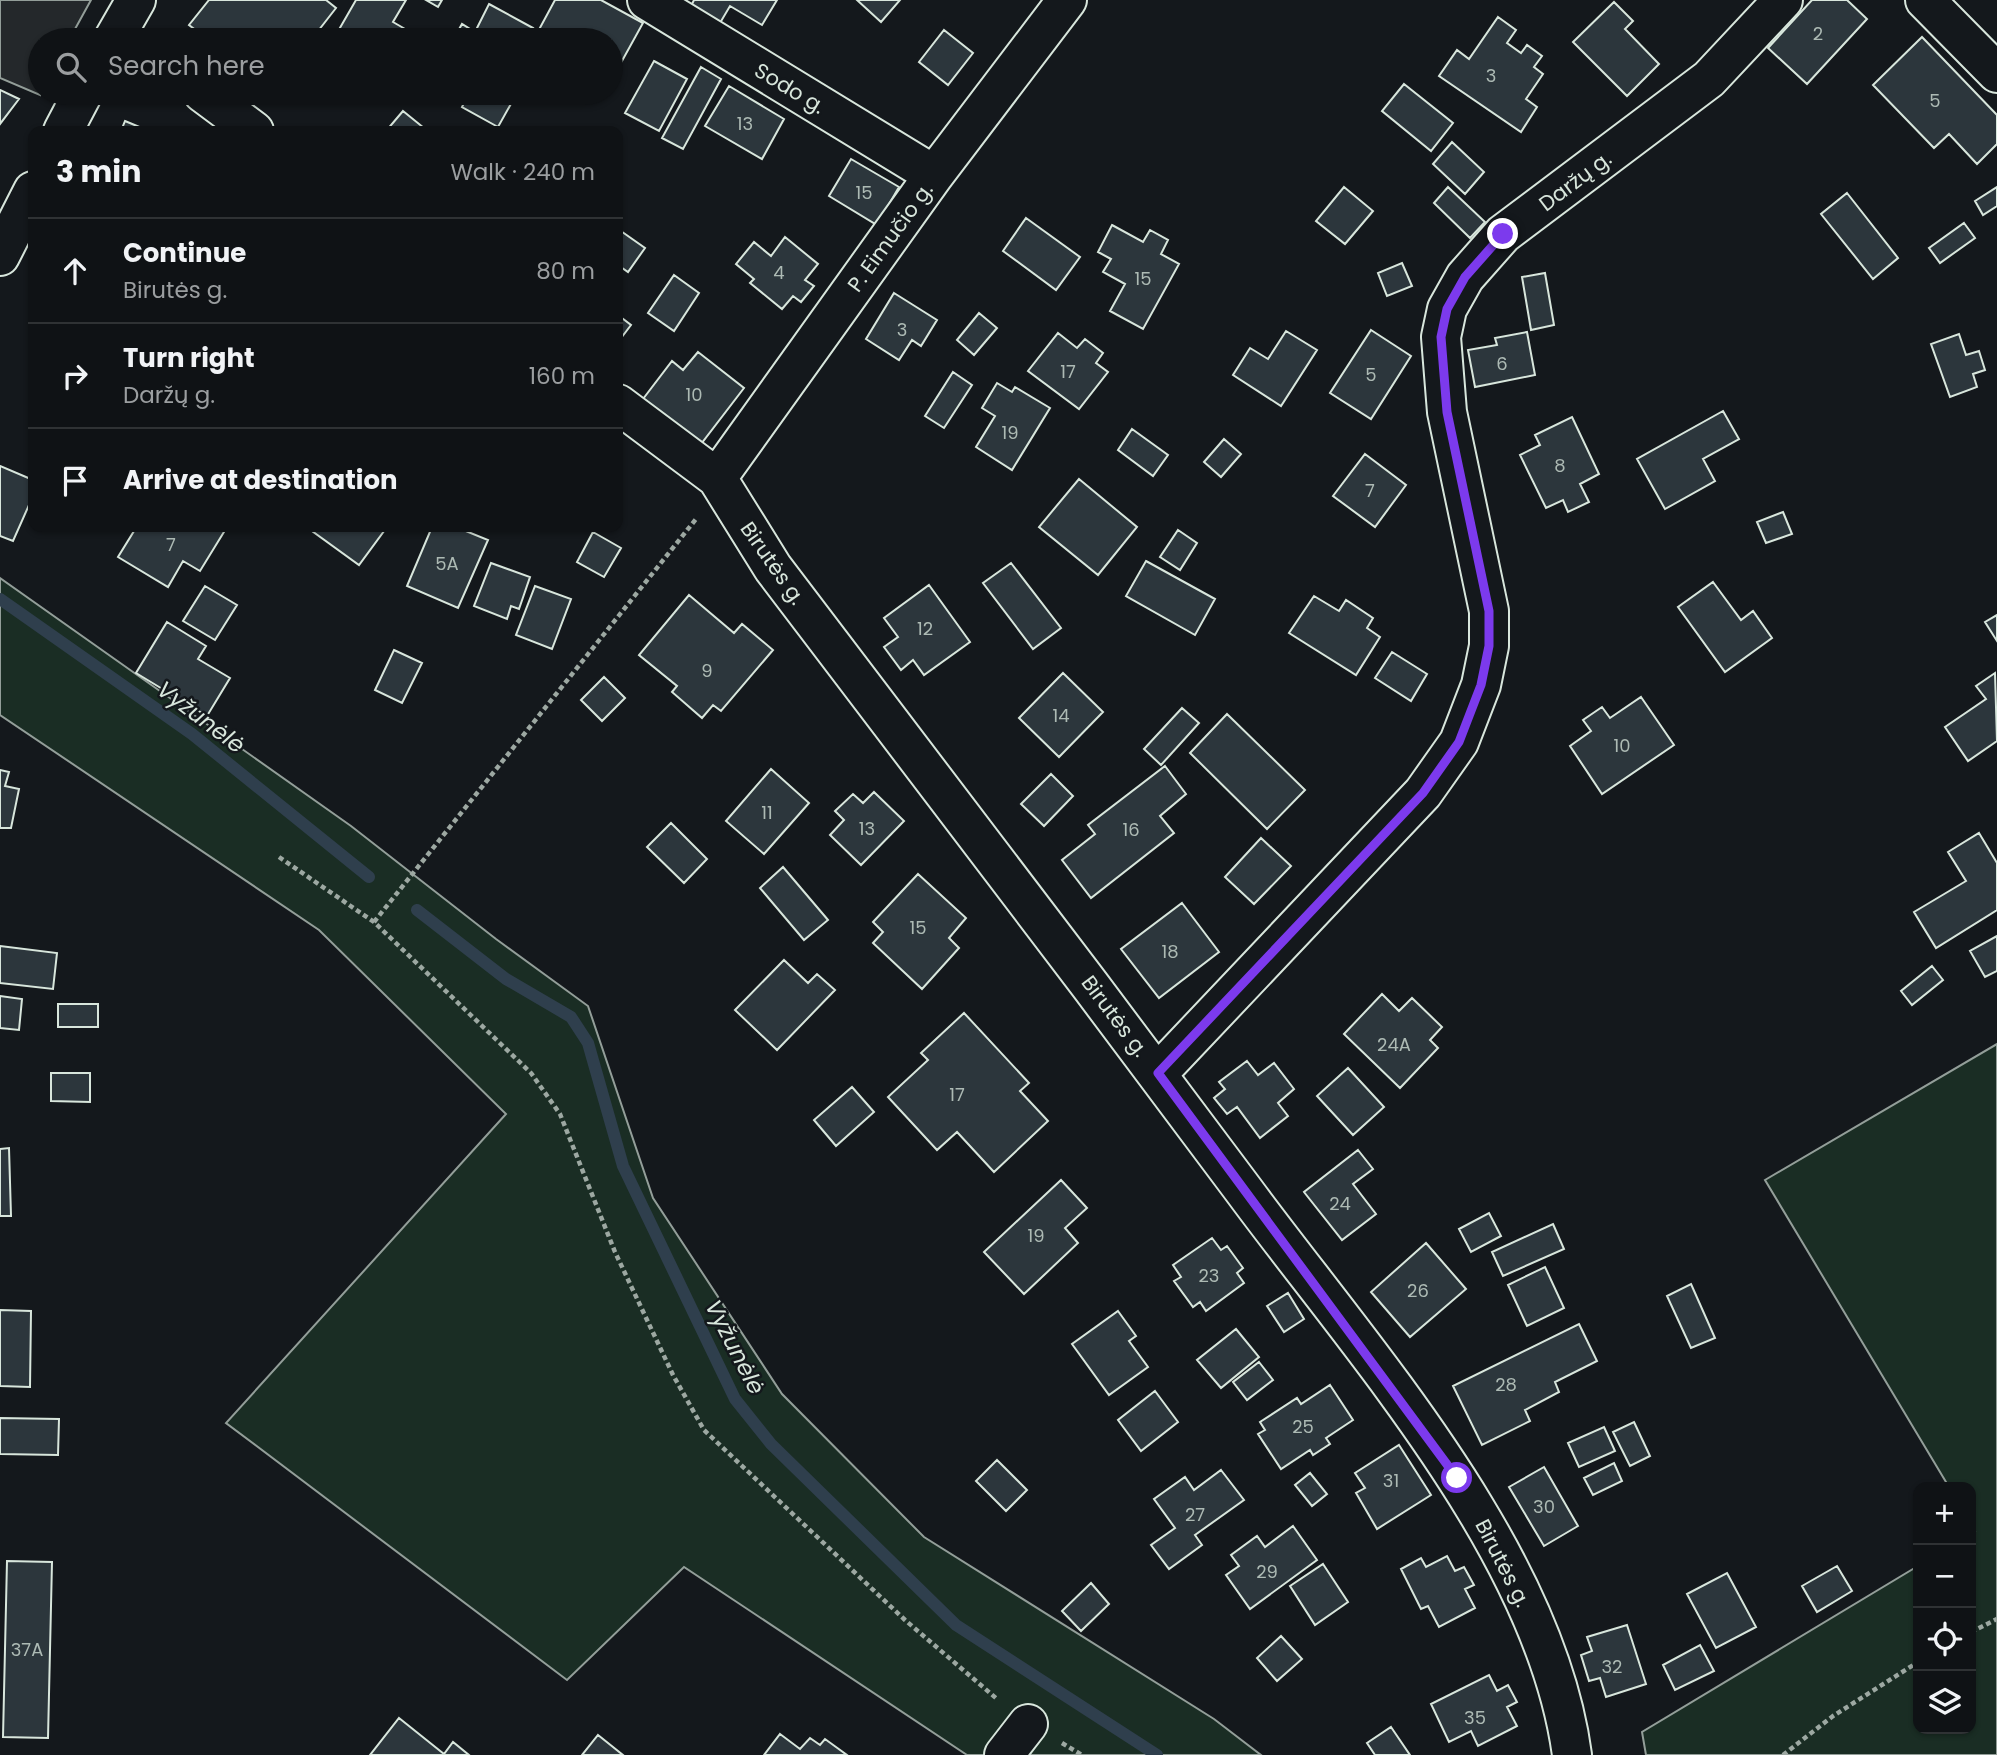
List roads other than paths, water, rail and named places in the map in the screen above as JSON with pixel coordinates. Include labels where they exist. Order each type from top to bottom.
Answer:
[{"type":"street","points":[[124,28],[136,0]]},
{"type":"street","name":"P. Eimučio g.","points":[[717,478],[934,175],[1067,0]]},
{"type":"street","name":"Daržų g.","points":[[1158,1073],[1423,793],[1464,731],[1481,685],[1489,646],[1489,611],[1447,412],[1441,337],[1447,309],[1459,288],[1503,234],[1709,79],[1783,0]]},
{"type":"street","points":[[1925,0],[1997,73]]},
{"type":"street","name":"Sodo g.","points":[[657,3],[934,175]]},
{"type":"street","points":[[66,126],[77,105]]},
{"type":"street","points":[[219,105],[247,126]]},
{"type":"street","points":[[0,256],[28,201]]},
{"type":"street","name":"Birutės g.","points":[[623,408],[717,478],[773,568],[1158,1073],[1457,1478],[1503,1558],[1548,1655],[1568,1723],[1572,1755]]},
{"type":"street","points":[[1004,1755],[1028,1724]]},
{"type":"waterway","name":"Vyžunėlė","points":[[0,599],[192,734],[369,877]]},
{"type":"waterway","name":"Vyžunėlė","points":[[417,910],[506,979],[571,1017],[588,1043],[623,1166],[735,1399],[771,1444],[956,1625],[1157,1755]]}]
